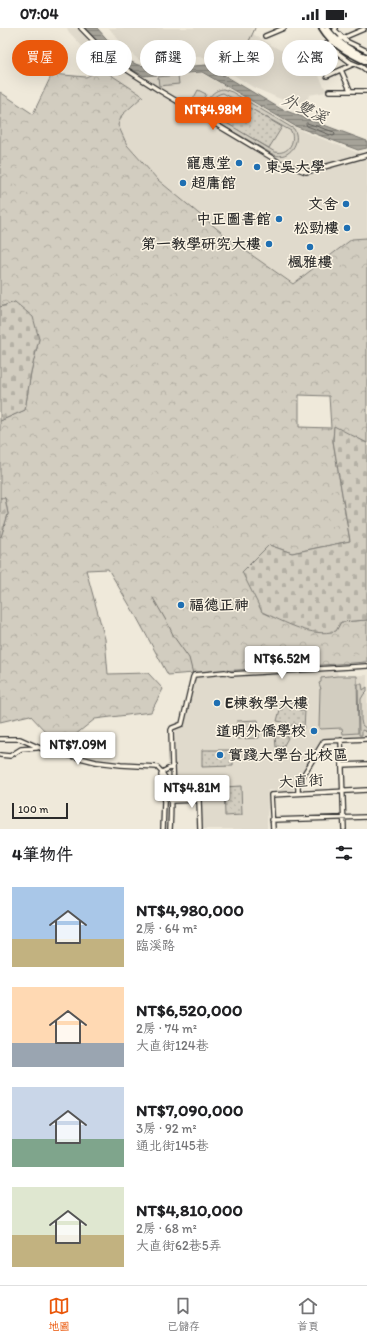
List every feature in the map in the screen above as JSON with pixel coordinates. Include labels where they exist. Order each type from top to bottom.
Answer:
[{"type":"main road","points":[[322,28],[334,40]]},
{"type":"main road","points":[[327,28],[334,40]]},
{"type":"main road","points":[[338,43],[367,57]]},
{"type":"main road","points":[[338,44],[344,51],[367,62]]},
{"type":"street","points":[[81,28],[113,61],[160,91],[280,162],[306,172],[367,156]]},
{"type":"street","points":[[266,36],[284,28]]},
{"type":"street","points":[[336,28],[335,30],[343,38],[367,51]]},
{"type":"street","points":[[338,40],[364,29]]},
{"type":"street","points":[[338,53],[367,71]]},
{"type":"street","points":[[338,71],[354,64]]},
{"type":"street","points":[[341,70],[350,90]]},
{"type":"street","points":[[329,91],[367,91]]},
{"type":"street","points":[[171,801],[174,792],[174,768],[171,730],[172,728],[182,724],[192,677],[194,675],[224,672],[231,674],[367,666]]},
{"type":"street","points":[[298,793],[298,784],[324,741],[367,738]]},
{"type":"street","points":[[0,739],[20,739],[49,752],[60,753],[96,762],[157,767],[162,772],[168,785],[171,801],[170,829]]},
{"type":"street","points":[[341,740],[344,829]]},
{"type":"street","points":[[0,755],[10,756],[21,749],[38,748]]},
{"type":"street","points":[[162,772],[172,767],[173,764]]},
{"type":"street","points":[[342,765],[367,764]]},
{"type":"street","points":[[162,772],[164,829]]},
{"type":"street","name":"大直街","points":[[273,829],[271,795],[367,790]]},
{"type":"street","points":[[171,801],[199,800],[200,829]]},
{"type":"street","points":[[272,820],[367,817]]},
{"type":"shaded area","name":"東吳大學","points":[[67,28],[84,28],[95,40],[76,40]]},
{"type":"shaded area","points":[[109,28],[253,28],[251,33],[263,40],[204,40],[204,58],[196,57],[196,40],[140,40],[140,60],[132,54],[132,40],[119,40]]},
{"type":"shaded area","points":[[274,46],[282,50],[282,76],[319,76],[327,92],[309,95],[307,101],[299,105],[253,87],[235,76],[274,76]]},
{"type":"shaded area","name":"東吳大學","points":[[132,73],[144,78],[158,76],[196,76],[196,73],[201,73],[302,131],[356,152],[367,153],[367,238],[352,239],[294,284],[233,242],[158,180],[127,145],[118,126],[122,115],[143,96],[113,76],[132,76]]},
{"type":"shaded area","points":[[337,671],[338,676],[367,675],[367,736],[322,739],[292,792],[268,790],[267,829],[202,829],[201,796],[176,797],[175,729],[184,724],[188,708],[190,706],[194,677]]},
{"type":"green space","points":[[51,76],[86,77],[113,76],[143,96],[122,115],[118,125],[127,145],[158,180],[233,242],[293,284],[352,239],[367,238],[367,443],[334,427],[333,441],[350,541],[292,553],[269,545],[341,622],[367,620],[367,662],[168,675],[136,616],[108,569],[86,570],[105,639],[108,674],[148,673],[163,689],[151,712],[95,719],[60,747],[30,715],[0,722],[0,536],[8,514],[5,498],[0,498],[0,421],[25,410],[31,372],[39,339],[15,302],[0,307],[0,92],[33,114]],"holes":[[[299,395],[329,396],[331,428],[299,427]]]},
{"type":"green space","points":[[178,76],[179,84],[159,86],[158,77]]},
{"type":"green space","points":[[223,89],[232,92],[294,129],[296,139],[293,149],[285,155],[274,155],[211,119],[207,110],[208,100],[210,96],[218,90]],"holes":[[[223,93],[291,131],[292,143],[290,147],[284,152],[275,152],[213,115],[210,108],[213,98]]]},
{"type":"green space","points":[[198,90],[206,94],[198,110],[190,105]]},
{"type":"green space","points":[[232,97],[282,127],[269,148],[220,120]]},
{"type":"green space","points":[[15,302],[33,317],[39,339],[31,372],[25,410],[0,421],[0,307]]},
{"type":"green space","points":[[334,426],[367,443],[367,620],[341,622],[336,631],[327,633],[308,631],[298,628],[262,612],[242,572],[269,545],[292,553],[350,541],[333,441]]},
{"type":"green space","points":[[0,498],[5,498],[8,514],[1,537],[0,536]]},
{"type":"green space","points":[[357,676],[358,733],[343,734],[342,728],[319,728],[321,689],[319,683],[321,682],[321,678]]},
{"type":"green space","points":[[358,684],[362,684],[363,690],[367,687],[367,691],[361,699],[362,725],[367,729],[367,732],[362,730],[362,735],[359,735]]},
{"type":"green space","points":[[298,701],[300,711],[305,711],[304,728],[295,724],[288,726],[285,732],[288,738],[283,747],[276,747],[275,736],[284,734],[283,722],[277,721],[282,702]]},
{"type":"green space","points":[[258,720],[259,738],[238,739],[237,721]]},
{"type":"green space","points":[[202,750],[233,750],[233,766],[202,767]]},
{"type":"green space","points":[[241,786],[242,815],[225,816],[224,787]]},
{"type":"water","name":"外雙溪","points":[[85,28],[97,28],[108,40],[96,40]]},
{"type":"water","name":"外雙溪","points":[[132,62],[140,65],[140,74],[132,70]]},
{"type":"water","name":"外雙溪","points":[[204,65],[204,73],[196,72],[196,66]]},
{"type":"water","name":"外雙溪","points":[[209,76],[226,76],[281,109],[367,141],[367,148],[358,150],[295,126]]},
{"type":"waterway","points":[[249,40],[255,28]]},
{"type":"waterway","points":[[153,598],[174,637],[189,658],[193,674],[191,678]]},
{"type":"place","name":"寵惠堂","points":[[239,163]]},
{"type":"place","name":"東吳大學","points":[[257,167]]},
{"type":"place","name":"超庸館","points":[[183,183]]},
{"type":"place","name":"文舍","points":[[346,204]]},
{"type":"place","name":"中正圖書館","points":[[279,219]]},
{"type":"place","name":"松勁樓","points":[[347,228]]},
{"type":"place","name":"第一教學研究大樓","points":[[269,244]]},
{"type":"place","name":"楓雅樓","points":[[310,247]]},
{"type":"place","name":"福德正神","points":[[181,605]]},
{"type":"place","name":"E棟教學大樓","points":[[217,703]]},
{"type":"place","name":"道明外僑學校","points":[[314,731]]},
{"type":"place","name":"實踐大學台北校區","points":[[220,755]]}]
